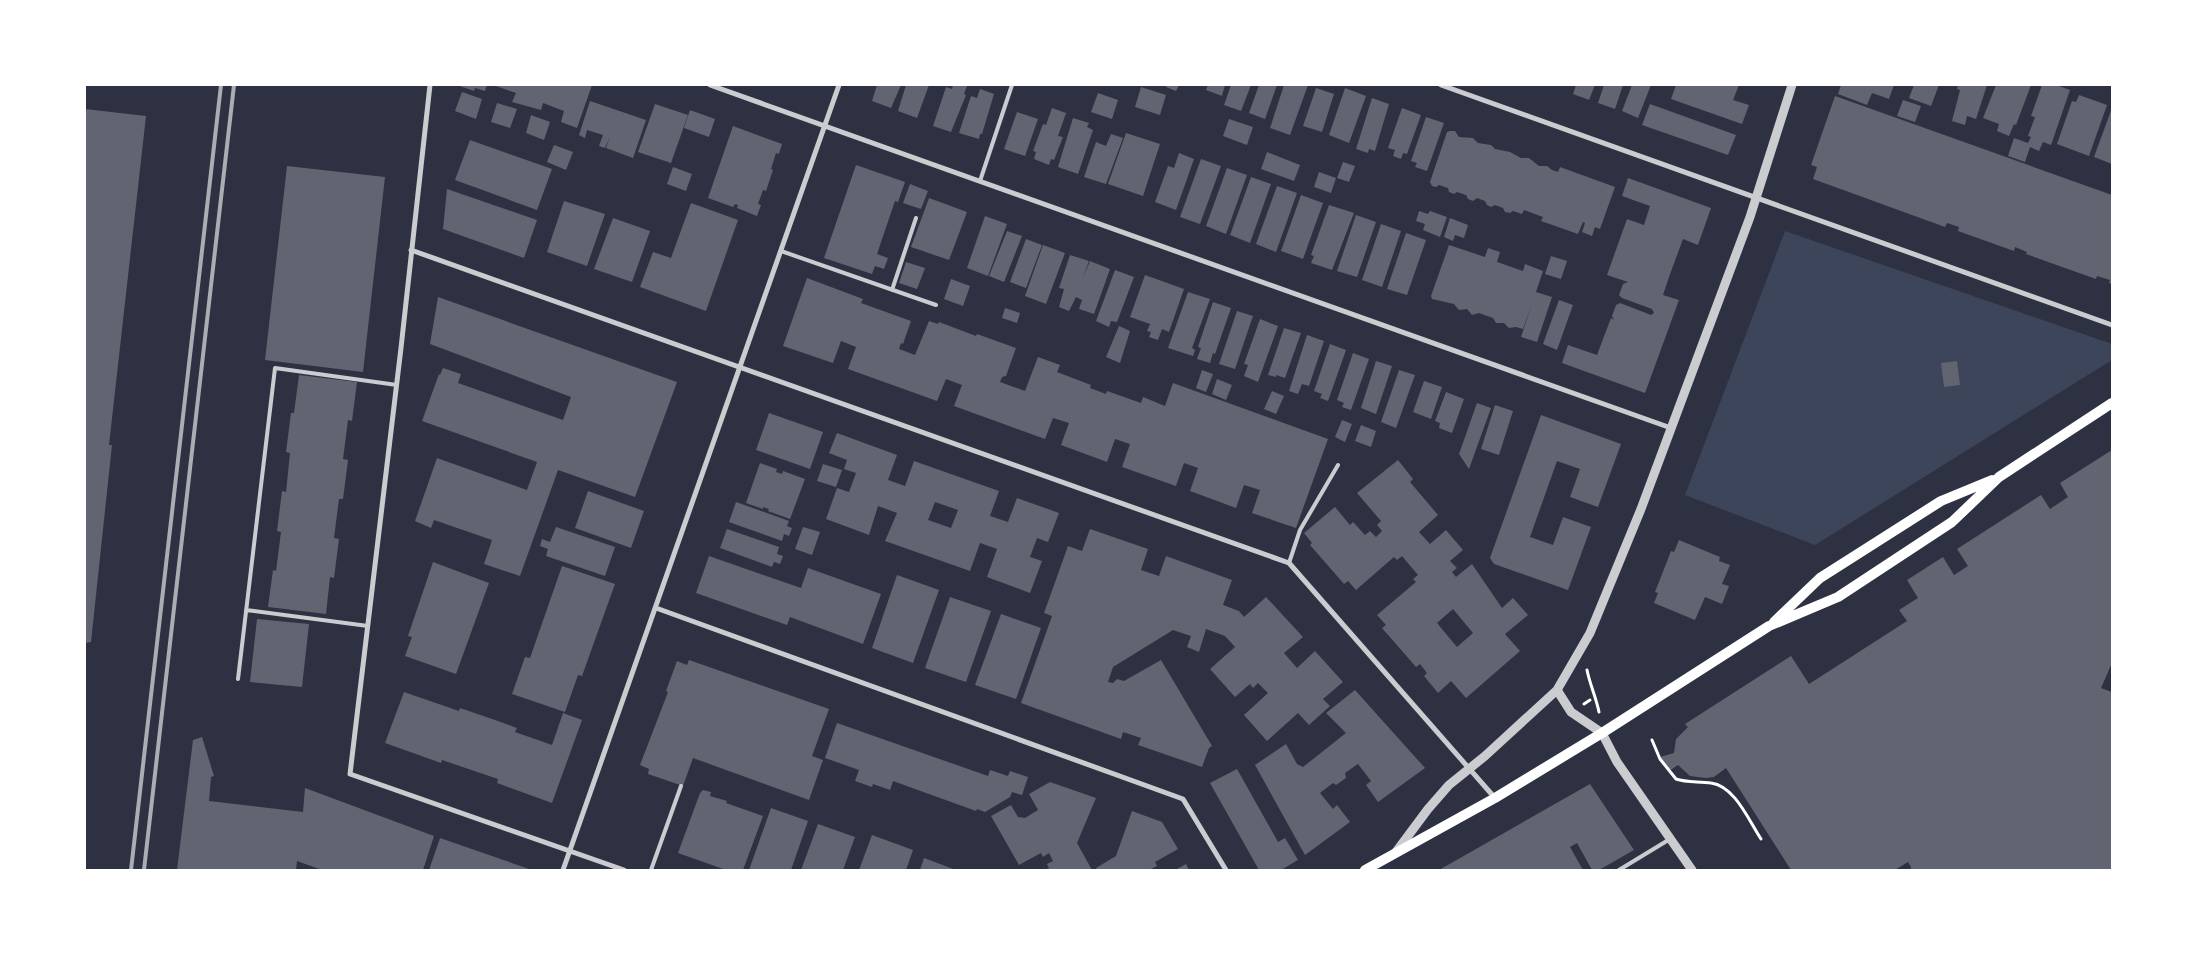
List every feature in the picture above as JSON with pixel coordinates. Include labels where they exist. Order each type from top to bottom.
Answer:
[{"type":"main road","points":[[1365,870],[1495,798],[1769,626],[1838,597],[1952,522],[1999,477],[2112,403]]},
{"type":"main road","points":[[1769,626],[1820,578],[1941,501],[1999,477]]},
{"type":"street","points":[[430,85],[397,384],[350,774],[624,870]]},
{"type":"street","points":[[710,85],[1671,428]]},
{"type":"street","points":[[563,870],[839,85]]},
{"type":"street","points":[[1441,85],[2112,325]]},
{"type":"street","points":[[1396,852],[1428,809],[1450,785],[1556,690],[1590,633],[1641,509],[1757,198],[1792,85]]},
{"type":"street","points":[[411,250],[1289,564],[1495,798]]},
{"type":"street","points":[[656,608],[1183,799],[1226,870]]},
{"type":"street","points":[[1556,690],[1570,712],[1602,732],[1617,762],[1692,870]]},
{"type":"lane","points":[[980,182],[1012,85]]},
{"type":"lane","points":[[892,290],[916,218]]},
{"type":"lane","points":[[781,251],[936,305]]},
{"type":"lane","points":[[238,679],[275,368],[397,384]]},
{"type":"lane","points":[[1289,564],[1300,530],[1338,465]]},
{"type":"lane","points":[[246,610],[368,626]]},
{"type":"lane","points":[[651,870],[681,786]]},
{"type":"lane","points":[[1619,870],[1670,839]]},
{"type":"path","points":[[1588,664],[1590,685],[1596,698],[1602,732]]},
{"type":"path","points":[[1652,740],[1660,759],[1676,779],[1721,785],[1730,792],[1762,839]]},
{"type":"shaded area","points":[[1785,231],[2112,344],[2112,360],[1815,545],[1685,495]]},
{"type":"building","points":[[457,85],[487,85],[485,91],[475,88],[474,91]]},
{"type":"building","points":[[493,85],[592,85],[577,128],[561,122],[564,111],[543,103],[541,110],[512,102],[516,93]]},
{"type":"building","points":[[877,85],[901,85],[891,108],[872,101]]},
{"type":"building","points":[[906,85],[929,85],[917,118],[898,111]]},
{"type":"building","points":[[953,85],[967,86],[964,94],[966,95],[951,132],[933,126],[946,87],[952,89]]},
{"type":"building","points":[[1167,85],[1179,85],[1176,91],[1166,87]]},
{"type":"building","points":[[1208,85],[1225,85],[1222,96],[1206,90]]},
{"type":"building","points":[[1231,85],[1251,85],[1241,111],[1224,105]]},
{"type":"building","points":[[1259,85],[1277,85],[1265,119],[1249,113]]},
{"type":"building","points":[[1284,85],[1308,85],[1290,135],[1270,128]]},
{"type":"building","points":[[1576,85],[1595,85],[1589,100],[1573,94]]},
{"type":"building","points":[[1604,85],[1623,85],[1615,109],[1598,103]]},
{"type":"building","points":[[1632,85],[1651,85],[1638,118],[1622,111]]},
{"type":"building","points":[[1676,85],[1739,85],[1733,100],[1749,105],[1742,124],[1671,99]]},
{"type":"building","points":[[1841,85],[1894,85],[1889,99],[1872,93],[1867,105],[1838,94]]},
{"type":"building","points":[[1914,85],[1939,85],[1931,106],[1909,98]]},
{"type":"building","points":[[1958,85],[1987,85],[1976,119],[1967,116],[1965,125],[1952,121],[1960,90],[1957,89]]},
{"type":"building","points":[[1996,85],[2031,85],[2016,125],[2014,124],[2009,136],[1997,131],[1999,124],[1983,118]]},
{"type":"building","points":[[2042,85],[2056,85],[2070,90],[2051,145],[2043,142],[2039,151],[2030,147],[2025,162],[2008,156],[2014,138],[2028,143],[2031,137],[2028,136],[2035,117],[2031,116]]},
{"type":"building","points":[[1141,87],[1166,95],[1160,115],[1135,107]]},
{"type":"building","points":[[1316,88],[1334,94],[1322,132],[1303,126]]},
{"type":"building","points":[[1345,88],[1366,96],[1349,143],[1329,135]]},
{"type":"building","points":[[980,89],[994,94],[979,139],[959,133],[971,96],[977,98]]},
{"type":"building","points":[[462,92],[482,99],[476,119],[455,111]]},
{"type":"building","points":[[1098,93],[1118,100],[1112,119],[1091,112]]},
{"type":"building","points":[[2079,95],[2107,105],[2089,156],[2057,144],[2072,101],[2076,102]]},
{"type":"building","points":[[1835,96],[2112,195],[2112,284],[2109,283],[2110,280],[2097,276],[2096,279],[2026,254],[2027,252],[2015,247],[2014,251],[1958,231],[1959,227],[1947,223],[1945,227],[1813,179],[1817,167],[1811,165]]},
{"type":"building","points":[[1372,98],[1389,104],[1375,151],[1369,149],[1368,153],[1356,149]]},
{"type":"building","points":[[1903,100],[1921,106],[1915,122],[1897,116]]},
{"type":"building","points":[[590,101],[646,120],[633,158],[606,148],[610,137],[605,148],[599,146],[603,135],[587,130],[585,138],[579,135]]},
{"type":"building","points":[[497,103],[517,109],[510,128],[491,122]]},
{"type":"building","points":[[655,104],[688,115],[671,163],[638,152]]},
{"type":"building","points":[[1650,104],[1736,135],[1728,155],[1642,125]]},
{"type":"building","points":[[1052,108],[1066,113],[1058,136],[1063,137],[1054,160],[1051,159],[1049,165],[1034,159],[1036,152],[1033,151],[1043,124],[1046,125]]},
{"type":"building","points":[[1402,108],[1421,115],[1407,154],[1403,153],[1401,159],[1393,156],[1395,150],[1388,148]]},
{"type":"building","points":[[2112,108],[2112,164],[2094,157]]},
{"type":"building","points":[[85,109],[146,116],[109,445],[112,445],[91,642],[85,643]]},
{"type":"building","points":[[690,110],[715,119],[709,137],[684,128]]},
{"type":"building","points":[[1017,112],[1038,119],[1025,156],[1004,149]]},
{"type":"building","points":[[531,115],[550,122],[544,140],[526,133]]},
{"type":"building","points":[[1426,117],[1444,123],[1427,171],[1415,167],[1417,163],[1411,161]]},
{"type":"building","points":[[1073,118],[1089,123],[1087,127],[1093,130],[1078,174],[1058,167]]},
{"type":"building","points":[[1229,119],[1253,127],[1247,145],[1223,136]]},
{"type":"building","points":[[733,126],[782,144],[779,154],[776,153],[766,191],[763,190],[758,204],[761,205],[757,216],[737,208],[738,205],[735,204],[733,207],[708,198]]},
{"type":"building","points":[[1455,131],[1459,137],[1473,138],[1478,143],[1491,145],[1495,149],[1510,152],[1521,158],[1529,158],[1539,166],[1547,166],[1558,172],[1560,167],[1615,187],[1600,229],[1595,227],[1592,236],[1582,232],[1585,223],[1583,222],[1578,234],[1541,221],[1543,217],[1524,210],[1522,214],[1513,211],[1510,213],[1505,212],[1503,208],[1495,205],[1491,207],[1485,201],[1477,198],[1473,201],[1468,199],[1466,195],[1449,192],[1448,188],[1439,185],[1436,187],[1432,186],[1430,182],[1447,132]]},
{"type":"building","points":[[1126,133],[1160,144],[1143,196],[1108,184]]},
{"type":"building","points":[[1111,134],[1123,138],[1106,184],[1084,177],[1096,142],[1106,146]]},
{"type":"building","points":[[470,140],[552,169],[537,210],[455,180]]},
{"type":"building","points":[[554,145],[573,152],[566,170],[547,162]]},
{"type":"building","points":[[1267,152],[1300,165],[1294,181],[1261,169]]},
{"type":"building","points":[[1179,153],[1194,159],[1176,210],[1155,202],[1168,166],[1174,168]]},
{"type":"building","points":[[1201,159],[1221,166],[1200,224],[1180,217]]},
{"type":"building","points":[[1343,162],[1355,166],[1349,182],[1337,178]]},
{"type":"building","points":[[856,165],[905,182],[898,202],[895,201],[877,254],[888,258],[884,269],[875,266],[872,274],[824,258]]},
{"type":"building","points":[[287,166],[385,177],[363,372],[265,360]]},
{"type":"building","points":[[673,167],[692,174],[686,191],[667,184]]},
{"type":"building","points":[[1227,168],[1247,175],[1226,234],[1206,226]]},
{"type":"building","points":[[1319,172],[1336,178],[1331,193],[1314,187]]},
{"type":"building","points":[[1251,177],[1271,184],[1250,243],[1230,235]]},
{"type":"building","points":[[1628,178],[1711,208],[1698,245],[1683,239],[1669,277],[1663,295],[1679,300],[1645,393],[1562,363],[1568,345],[1597,355],[1611,318],[1614,320],[1612,316],[1616,305],[1620,303],[1651,315],[1654,313],[1652,309],[1622,298],[1619,295],[1623,284],[1628,282],[1607,275],[1627,219],[1644,225],[1650,206],[1622,196]]},
{"type":"building","points":[[910,184],[928,191],[921,209],[903,203]]},
{"type":"building","points":[[1277,186],[1297,193],[1276,252],[1256,244]]},
{"type":"building","points":[[447,189],[537,220],[524,258],[443,229]]},
{"type":"building","points":[[1301,195],[1323,203],[1303,259],[1281,251]]},
{"type":"building","points":[[929,198],[967,212],[949,260],[911,247]]},
{"type":"building","points":[[564,201],[605,214],[587,266],[547,252]]},
{"type":"building","points":[[691,203],[738,220],[706,311],[640,287],[653,252],[671,258]]},
{"type":"building","points":[[1329,205],[1354,213],[1332,270],[1311,263],[1314,256],[1311,255]]},
{"type":"building","points":[[1419,211],[1428,214],[1430,211],[1447,217],[1440,237],[1423,230],[1425,224],[1416,221]]},
{"type":"building","points":[[1356,215],[1376,222],[1357,277],[1337,271]]},
{"type":"building","points":[[985,216],[1007,224],[988,276],[967,268]]},
{"type":"building","points":[[613,218],[650,231],[632,282],[594,269]]},
{"type":"building","points":[[1450,218],[1468,225],[1464,238],[1455,235],[1453,241],[1444,237]]},
{"type":"building","points":[[1381,224],[1401,231],[1382,287],[1362,280]]},
{"type":"building","points":[[1007,231],[1022,236],[1004,282],[989,276]]},
{"type":"building","points":[[1406,233],[1426,240],[1407,295],[1387,289]]},
{"type":"building","points":[[1026,239],[1042,245],[1026,288],[1010,282]]},
{"type":"building","points":[[1043,245],[1065,253],[1046,304],[1025,296]]},
{"type":"building","points":[[1449,245],[1485,257],[1488,248],[1500,252],[1497,262],[1523,271],[1525,264],[1543,271],[1536,292],[1552,297],[1537,342],[1521,337],[1532,304],[1523,329],[1509,328],[1504,323],[1496,323],[1493,318],[1479,313],[1472,315],[1467,309],[1459,310],[1454,304],[1432,299],[1431,296]]},
{"type":"building","points":[[1070,255],[1089,261],[1083,278],[1090,261],[1110,269],[1094,314],[1079,309],[1082,300],[1076,297],[1069,311],[1059,307],[1064,289],[1059,288]]},
{"type":"building","points":[[1551,256],[1567,261],[1561,279],[1545,274]]},
{"type":"building","points":[[906,262],[925,268],[917,289],[899,283]]},
{"type":"building","points":[[1115,270],[1134,277],[1117,322],[1111,321],[1109,327],[1096,321]]},
{"type":"building","points":[[1145,275],[1184,289],[1169,332],[1162,329],[1158,340],[1149,337],[1151,332],[1147,331],[1150,324],[1130,317]]},
{"type":"building","points":[[807,278],[863,299],[861,303],[911,321],[903,344],[901,343],[899,349],[915,355],[929,321],[938,324],[939,322],[1016,348],[1006,376],[1002,377],[1000,382],[1025,391],[1038,357],[1060,365],[1057,372],[1091,385],[1090,388],[1106,394],[1107,391],[1141,403],[1143,397],[1165,406],[1173,383],[1328,439],[1296,528],[1252,513],[1260,490],[1244,485],[1236,508],[1190,491],[1198,468],[1184,463],[1176,486],[1122,467],[1130,444],[1115,439],[1107,462],[1061,445],[1069,423],[1053,418],[1045,439],[954,406],[962,385],[946,379],[937,401],[848,369],[856,347],[841,341],[833,363],[783,346]]},
{"type":"building","points":[[951,279],[970,286],[963,306],[944,299]]},
{"type":"building","points":[[1188,292],[1210,299],[1192,348],[1195,350],[1193,356],[1168,348]]},
{"type":"building","points":[[438,297],[677,382],[635,497],[558,470],[520,576],[484,564],[492,540],[434,520],[431,528],[415,521],[437,458],[527,490],[537,462],[422,421],[439,374],[443,368],[461,374],[458,383],[563,420],[571,397],[430,344]]},
{"type":"building","points":[[1559,300],[1573,305],[1557,350],[1543,344]]},
{"type":"building","points":[[1213,302],[1231,308],[1210,363],[1197,359],[1201,348],[1198,347]]},
{"type":"building","points":[[1005,308],[1020,313],[1017,323],[1002,318]]},
{"type":"building","points":[[1237,311],[1253,316],[1235,369],[1219,364]]},
{"type":"building","points":[[1260,319],[1278,326],[1258,382],[1244,376],[1248,365],[1244,364]]},
{"type":"building","points":[[1119,326],[1130,331],[1120,363],[1106,357]]},
{"type":"building","points":[[1284,328],[1301,333],[1285,378],[1268,375]]},
{"type":"building","points":[[1307,335],[1324,341],[1309,386],[1302,384],[1298,394],[1289,391]]},
{"type":"building","points":[[1330,344],[1346,350],[1328,401],[1320,398],[1322,394],[1314,391]]},
{"type":"building","points":[[1353,353],[1369,359],[1351,410],[1342,407],[1344,403],[1337,400]]},
{"type":"building","points":[[1376,361],[1392,366],[1376,414],[1361,408]]},
{"type":"building","points":[[1957,361],[1960,385],[1944,387],[1941,363]]},
{"type":"building","points":[[1202,370],[1213,374],[1206,392],[1196,388]]},
{"type":"building","points":[[1399,370],[1415,375],[1396,428],[1381,422]]},
{"type":"building","points":[[299,375],[357,382],[352,421],[348,420],[343,459],[348,460],[343,499],[339,499],[334,538],[339,539],[334,578],[330,577],[326,614],[268,607],[273,570],[276,571],[281,532],[277,531],[282,491],[286,492],[290,453],[286,452],[291,413],[294,413]]},
{"type":"building","points":[[1217,379],[1232,385],[1226,400],[1212,394]]},
{"type":"building","points":[[1424,381],[1442,387],[1431,419],[1413,412]]},
{"type":"building","points":[[1272,391],[1284,396],[1276,414],[1264,409]]},
{"type":"building","points":[[1446,392],[1464,399],[1452,433],[1439,428],[1440,423],[1435,421]]},
{"type":"building","points":[[1477,403],[1491,408],[1469,469],[1459,454]]},
{"type":"building","points":[[1495,405],[1513,411],[1499,455],[1481,449]]},
{"type":"building","points":[[769,413],[823,432],[810,469],[756,450]]},
{"type":"building","points":[[1541,415],[1621,444],[1598,507],[1570,497],[1580,469],[1557,461],[1530,537],[1553,545],[1563,517],[1591,527],[1568,590],[1494,564],[1490,558]]},
{"type":"building","points":[[1342,420],[1352,424],[1345,442],[1335,437]]},
{"type":"building","points":[[1361,425],[1376,431],[1371,447],[1355,441]]},
{"type":"building","points":[[837,433],[897,455],[888,480],[905,486],[914,461],[999,491],[990,516],[1008,522],[1017,498],[1059,513],[1048,542],[1037,538],[1030,557],[1042,561],[1030,593],[987,577],[997,549],[980,543],[970,571],[885,541],[897,513],[878,506],[869,535],[826,519],[837,488],[849,492],[856,473],[844,469],[847,460],[829,453]],"holes":[[[935,502],[958,510],[951,528],[928,520]]]},
{"type":"building","points":[[2112,450],[2112,663],[2101,688],[2112,692],[2112,870],[1910,870],[1911,867],[1908,862],[1895,870],[1791,870],[1726,768],[1714,777],[1706,778],[1690,776],[1678,765],[1669,771],[1660,757],[1674,753],[1676,739],[1688,727],[1685,724],[1791,656],[1809,684],[1907,621],[1899,610],[1918,598],[1907,580],[1943,557],[1954,575],[1968,566],[1957,549],[2041,495],[2050,509],[2068,497],[2060,483]]},
{"type":"building","points":[[1398,460],[1413,479],[1410,482],[1438,515],[1419,532],[1430,544],[1446,530],[1463,550],[1450,561],[1457,568],[1452,572],[1456,577],[1472,564],[1502,608],[1513,598],[1528,615],[1505,634],[1520,651],[1466,698],[1451,681],[1438,693],[1424,676],[1427,673],[1420,664],[1416,667],[1382,628],[1386,625],[1377,615],[1416,582],[1413,579],[1418,575],[1402,556],[1397,560],[1394,557],[1356,590],[1348,581],[1344,584],[1310,545],[1312,543],[1304,533],[1335,507],[1350,525],[1353,522],[1365,535],[1370,531],[1376,537],[1382,531],[1377,525],[1381,521],[1357,493]],"holes":[[[1453,609],[1473,633],[1457,647],[1437,623]]]},
{"type":"building","points":[[760,463],[777,469],[776,472],[782,474],[783,471],[805,479],[790,519],[768,511],[769,509],[763,507],[763,509],[746,503]]},
{"type":"building","points":[[823,464],[842,470],[836,487],[817,481]]},
{"type":"building","points":[[588,491],[644,511],[631,548],[575,528]]},
{"type":"building","points":[[736,502],[789,521],[787,526],[792,528],[789,536],[784,534],[782,541],[729,522]]},
{"type":"building","points":[[556,527],[615,547],[605,576],[546,556],[548,549],[540,546],[542,539],[550,542]]},
{"type":"building","points":[[803,527],[820,532],[812,555],[795,549]]},
{"type":"building","points":[[727,529],[779,547],[777,554],[783,556],[780,564],[774,562],[772,567],[720,548]]},
{"type":"building","points":[[1090,529],[1148,549],[1141,570],[1159,576],[1166,556],[1232,580],[1223,605],[1239,611],[1244,617],[1266,597],[1303,637],[1284,653],[1297,668],[1315,651],[1343,682],[1323,699],[1330,706],[1309,725],[1298,713],[1267,741],[1244,715],[1268,693],[1258,683],[1253,688],[1250,684],[1235,697],[1210,669],[1235,647],[1225,636],[1206,629],[1199,652],[1187,647],[1191,636],[1173,630],[1113,667],[1108,682],[1113,683],[1117,679],[1124,681],[1161,660],[1212,746],[1209,748],[1202,767],[1138,745],[1141,738],[1123,732],[1121,739],[1021,703],[1052,616],[1044,613],[1068,546],[1082,551]]},
{"type":"building","points":[[1679,540],[1720,557],[1719,561],[1730,565],[1722,584],[1729,586],[1722,604],[1705,597],[1695,620],[1654,603],[1658,593],[1655,592],[1671,551],[1674,552]]},
{"type":"building","points":[[709,556],[801,588],[808,568],[881,594],[863,644],[790,617],[787,625],[696,593]]},
{"type":"building","points":[[433,562],[489,583],[456,674],[405,656],[412,637],[408,636]]},
{"type":"building","points":[[562,566],[615,584],[582,676],[578,675],[565,712],[512,694],[525,657],[530,658]]},
{"type":"building","points":[[897,575],[939,590],[913,663],[872,648]]},
{"type":"building","points":[[950,597],[991,611],[966,682],[925,668]]},
{"type":"building","points":[[1001,614],[1041,628],[1016,699],[975,685]]},
{"type":"building","points":[[257,619],[309,624],[302,687],[250,682]]},
{"type":"building","points":[[689,660],[829,709],[812,756],[823,760],[809,800],[693,758],[683,786],[648,774],[649,769],[640,765],[668,692],[666,691],[677,661],[687,665]]},
{"type":"building","points":[[1355,690],[1425,768],[1378,802],[1366,785],[1371,781],[1358,764],[1345,773],[1346,778],[1336,785],[1333,783],[1320,793],[1333,809],[1337,805],[1350,822],[1305,855],[1255,765],[1286,744],[1297,764],[1303,767],[1346,733],[1326,713]]},
{"type":"building","points":[[404,692],[459,711],[460,708],[498,721],[517,728],[515,732],[552,745],[563,713],[582,720],[552,803],[497,783],[498,779],[442,760],[441,763],[385,743]]},
{"type":"building","points":[[837,723],[988,776],[990,770],[1008,776],[1010,771],[1028,777],[1022,795],[1012,792],[1010,797],[985,812],[977,809],[976,811],[893,781],[890,790],[873,784],[872,787],[855,781],[859,770],[825,758]]},
{"type":"building","points":[[202,737],[214,776],[211,777],[209,801],[303,812],[305,788],[434,836],[423,870],[322,870],[297,861],[296,870],[177,870],[193,740]]},
{"type":"building","points":[[1237,769],[1278,842],[1285,838],[1298,860],[1281,870],[1259,870],[1210,783]]},
{"type":"building","points":[[1050,782],[1096,798],[1077,843],[1092,870],[1045,870],[1049,868],[1047,864],[1053,861],[1049,853],[1043,857],[1041,853],[1019,865],[991,816],[1011,805],[1018,817],[1025,818],[1038,810],[1029,794]]},
{"type":"building","points":[[1590,784],[1634,850],[1599,870],[1592,870],[1577,843],[1570,847],[1583,870],[1439,870]]},
{"type":"building","points":[[703,790],[711,792],[710,796],[727,801],[726,803],[763,816],[743,870],[726,870],[678,853],[700,793]]},
{"type":"building","points":[[771,808],[808,821],[791,870],[749,870]]},
{"type":"building","points":[[1132,811],[1162,822],[1178,849],[1155,862],[1157,866],[1149,870],[1097,870],[1096,868],[1116,856]]},
{"type":"building","points":[[818,824],[855,837],[843,870],[801,870]]},
{"type":"building","points":[[872,835],[913,850],[906,870],[859,870]]},
{"type":"building","points":[[440,838],[532,870],[429,870]]},
{"type":"building","points":[[924,858],[956,870],[920,870]]},
{"type":"building","points":[[1186,864],[1189,870],[1175,870]]},
{"type":"railway","points":[[131,870],[221,85]]},
{"type":"railway","points":[[144,870],[234,85]]}]
